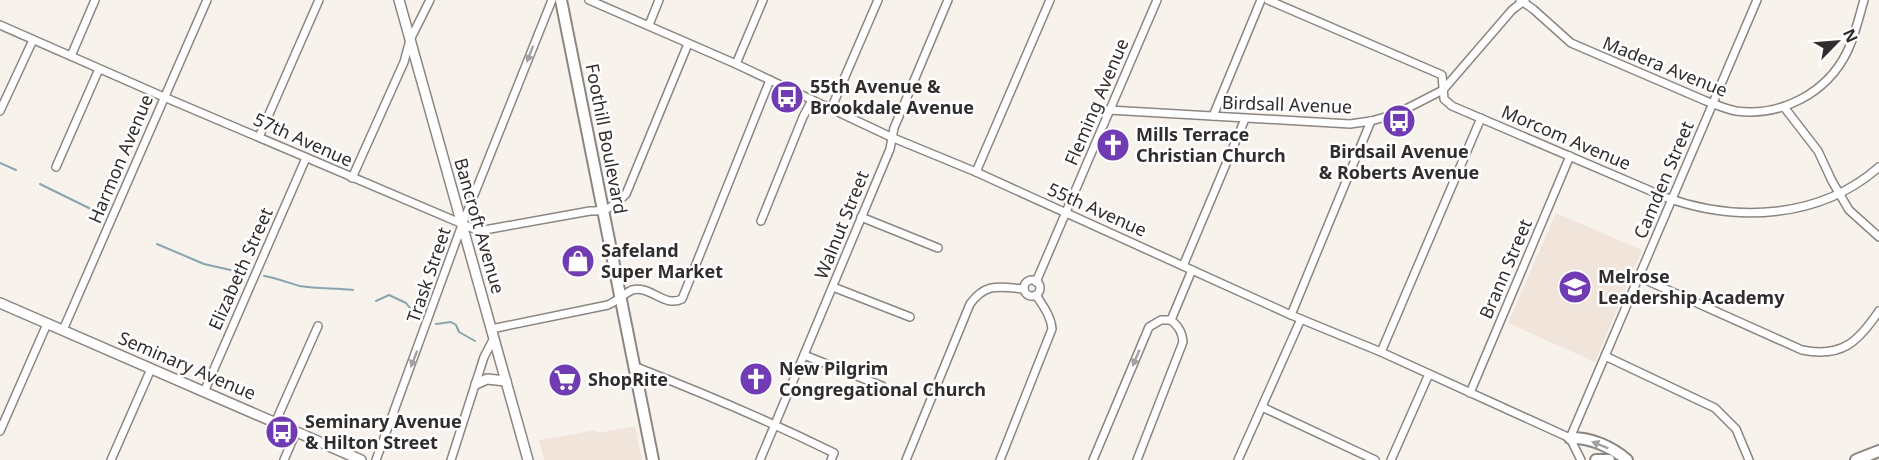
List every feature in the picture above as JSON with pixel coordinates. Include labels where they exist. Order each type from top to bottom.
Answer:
[{"type":"main road","name":"Foothill Boulevard","points":[[561,0],[653,460]]},
{"type":"main road","points":[[1570,438],[1582,438],[1600,444],[1614,450],[1627,460]]},
{"type":"main road","points":[[1856,460],[1879,452]]},
{"type":"main road","points":[[1596,460],[1609,460]]},
{"type":"street","points":[[71,56],[95,0]]},
{"type":"street","name":"Harmon Avenue","points":[[63,330],[207,0]]},
{"type":"street","points":[[259,136],[320,0]]},
{"type":"street","name":"Bancroft Avenue","points":[[399,0],[528,460]]},
{"type":"street","points":[[352,178],[404,62],[410,40],[430,0]]},
{"type":"street","name":"Trask Street","points":[[376,460],[462,225],[552,0]]},
{"type":"street","name":"55th Avenue","points":[[589,0],[736,64],[891,137],[976,172],[1570,438]]},
{"type":"street","points":[[649,26],[660,0]]},
{"type":"street","points":[[736,64],[763,0]]},
{"type":"street","points":[[831,109],[878,0]]},
{"type":"street","name":"Walnut Street","points":[[760,460],[890,149],[891,137],[948,0]]},
{"type":"street","points":[[976,172],[1050,0]]},
{"type":"street","name":"Fleming Avenue","points":[[1036,282],[1157,0]]},
{"type":"street","points":[[1213,116],[1261,0]]},
{"type":"street","name":"Morcom Avenue","points":[[1268,0],[1442,75],[1444,99],[1452,105],[1672,200],[1698,208],[1724,213],[1782,211],[1839,193],[1879,167]]},
{"type":"street","name":"Camden Street","points":[[1570,438],[1757,0]]},
{"type":"street","name":"Madera Avenue","points":[[1522,1],[1571,43],[1713,104],[1749,112],[1784,107],[1812,93],[1835,72],[1852,42],[1864,0]]},
{"type":"street","name":"Birdsall Avenue","points":[[1109,110],[1350,124],[1371,121],[1412,108],[1443,90],[1522,1]]},
{"type":"street","name":"57th Avenue","points":[[0,25],[479,231],[590,211],[603,212]]},
{"type":"street","points":[[0,111],[33,40]]},
{"type":"street","points":[[603,212],[626,194],[688,44]]},
{"type":"street","points":[[56,167],[99,69]]},
{"type":"street","points":[[451,460],[492,334],[608,305],[622,298],[629,291],[642,290],[670,302],[682,299],[770,80]]},
{"type":"street","points":[[761,221],[812,100]]},
{"type":"street","points":[[1784,107],[1818,151],[1849,210],[1879,237]]},
{"type":"street","points":[[1183,266],[1245,118]]},
{"type":"street","points":[[1381,352],[1481,118]]},
{"type":"street","points":[[1291,315],[1371,121]]},
{"type":"street","name":"Brann Street","points":[[1470,393],[1570,156]]},
{"type":"street","name":"Elizabeth Street","points":[[204,392],[306,158]]},
{"type":"street","points":[[861,217],[938,249]]},
{"type":"street","points":[[1171,320],[1192,270]]},
{"type":"street","points":[[1639,277],[1802,350],[1813,352],[1842,348],[1855,342],[1879,311]]},
{"type":"street","points":[[1033,280],[1040,290],[1036,295],[1028,296],[1024,289],[1027,282],[1033,280]]},
{"type":"street","points":[[833,286],[910,317]]},
{"type":"street","points":[[906,460],[970,304],[984,290],[994,287],[1024,289]]},
{"type":"street","points":[[1000,460],[1052,329],[1048,313],[1036,295]]},
{"type":"street","name":"Seminary Avenue","points":[[0,303],[361,460]]},
{"type":"street","points":[[1238,460],[1301,319]]},
{"type":"street","points":[[1093,460],[1149,327],[1161,320],[1171,320],[1182,333],[1183,342],[1137,460]]},
{"type":"street","points":[[0,431],[47,324]]},
{"type":"street","points":[[275,423],[318,326]]},
{"type":"street","points":[[804,355],[882,386]]},
{"type":"street","points":[[1605,356],[1714,408],[1736,429],[1749,460]]},
{"type":"street","points":[[636,367],[720,399],[775,424],[834,453],[831,460]]},
{"type":"street","points":[[111,460],[151,369]]},
{"type":"street","points":[[1391,460],[1429,374]]},
{"type":"street","points":[[476,384],[487,379],[506,381]]},
{"type":"street","points":[[1262,407],[1375,460]]},
{"type":"street","points":[[284,460],[296,432]]},
{"type":"street","points":[[1570,438],[1581,460]]},
{"type":"shaded area","name":"Melrose Leadership Academy","points":[[1556,213],[1642,250],[1595,362],[1508,323]]},
{"type":"shaded area","points":[[635,426],[642,460],[544,460],[539,440]]},
{"type":"waterway","points":[[0,163],[16,170]]},
{"type":"waterway","points":[[40,184],[101,214]]},
{"type":"waterway","points":[[157,244],[204,264],[244,273]]},
{"type":"waterway","points":[[264,276],[300,286],[353,290]]},
{"type":"waterway","points":[[376,301],[389,295],[406,303],[420,321]]},
{"type":"waterway","points":[[436,324],[451,322],[456,325],[459,332],[475,341]]},
{"type":"place","name":"55th Avenue & Brookdale Avenue","points":[[787,97]]},
{"type":"place","name":"Birdsail Avenue & Roberts Avenue","points":[[1399,121]]},
{"type":"place","name":"Mills Terrace Christian Church","points":[[1113,145]]},
{"type":"place","name":"Safeland Super Market","points":[[578,261]]},
{"type":"place","name":"Melrose Leadership Academy","points":[[1575,287]]},
{"type":"place","name":"New Pilgrim Congregational Church","points":[[756,379]]},
{"type":"place","name":"ShopRite","points":[[565,380]]},
{"type":"place","name":"Seminary Avenue & Hilton Street","points":[[282,432]]}]
